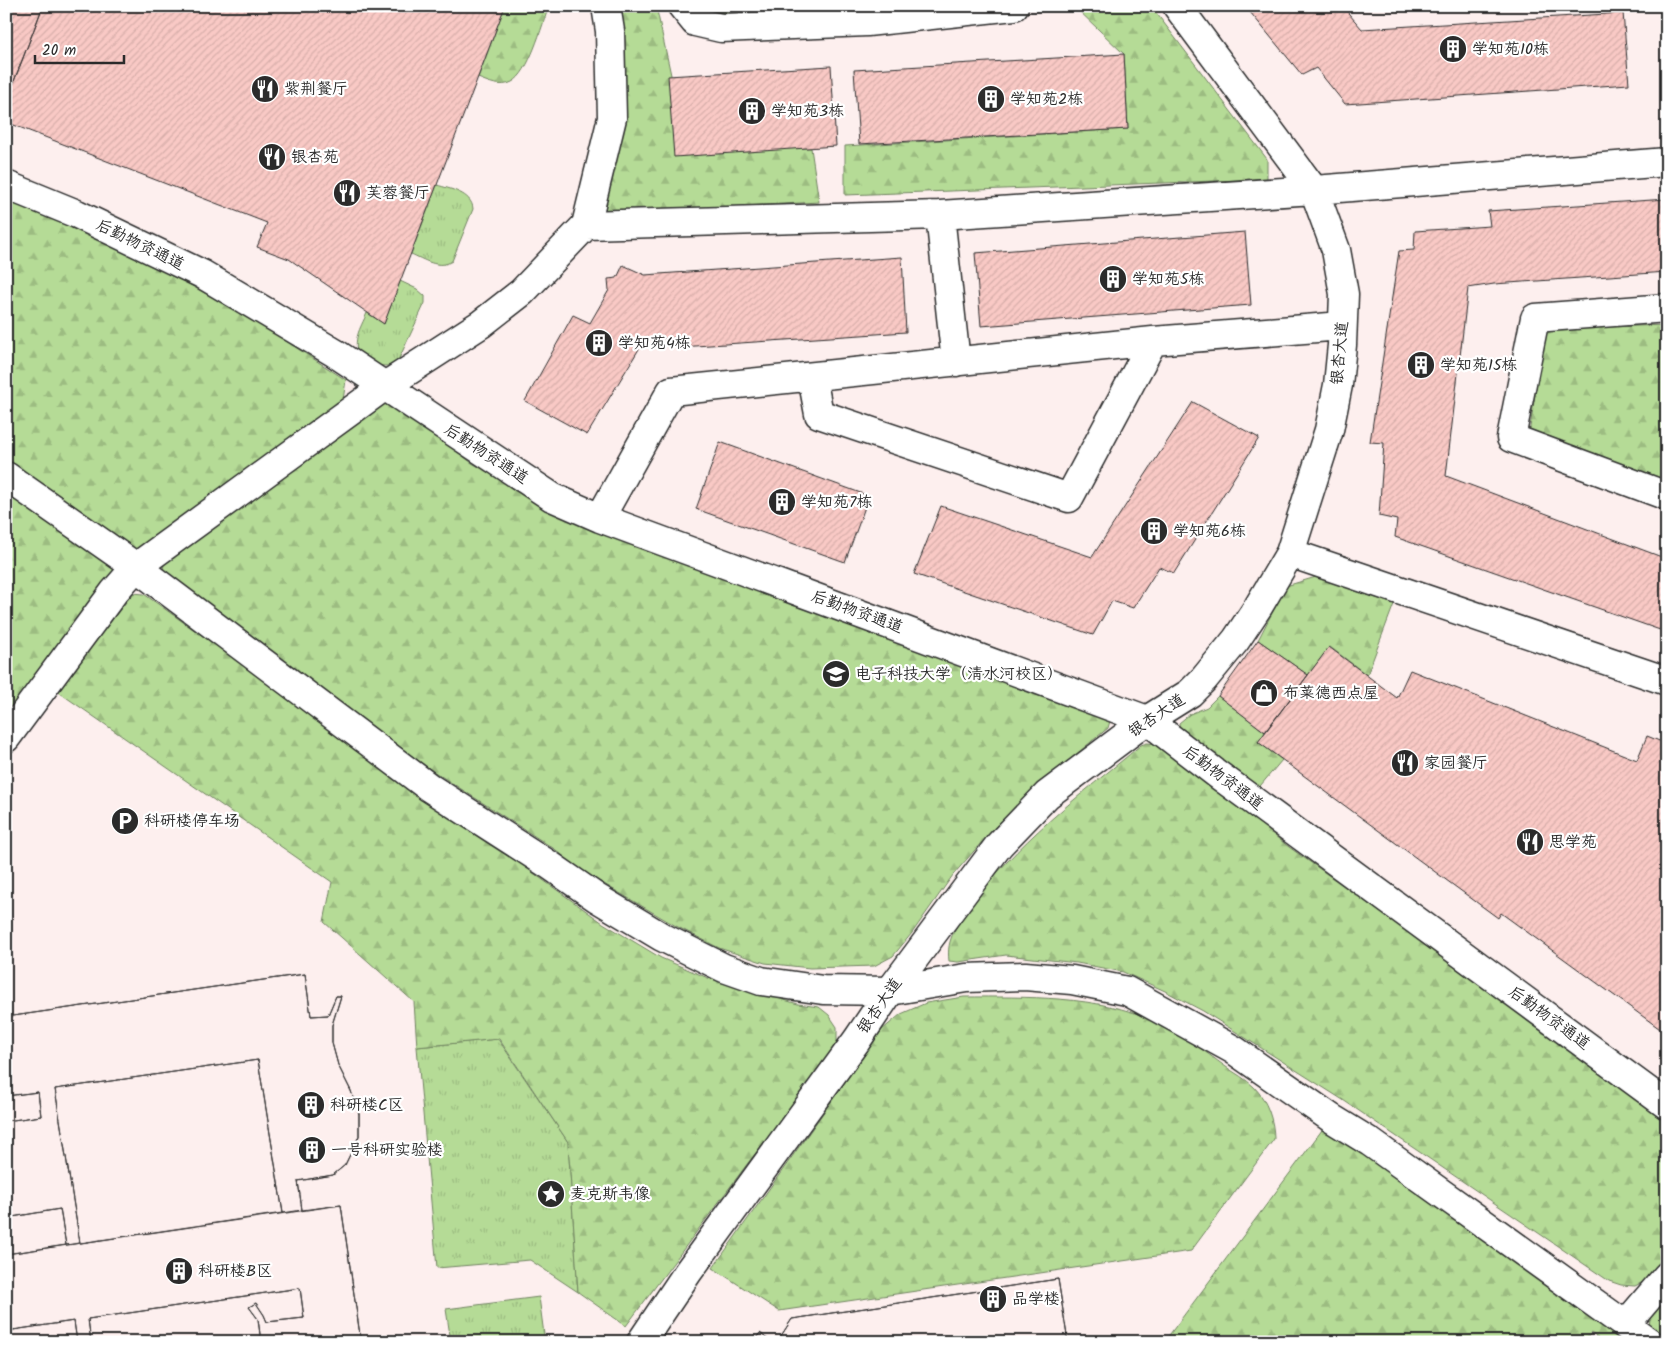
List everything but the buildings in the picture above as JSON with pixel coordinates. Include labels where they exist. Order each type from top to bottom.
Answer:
[{"type":"street","points":[[6,738],[114,592],[136,567],[385,386],[481,324],[522,292],[586,225],[612,118],[610,32],[606,6]]},
{"type":"street","points":[[682,6],[695,22],[721,28],[861,14],[1014,6]]},
{"type":"street","name":"银杏大道","points":[[641,1342],[688,1272],[890,991],[999,845],[1047,795],[1148,720],[1190,693],[1204,679],[1236,640],[1290,553],[1330,430],[1338,386],[1344,294],[1336,250],[1314,190],[1177,6]]},
{"type":"street","points":[[586,225],[940,215],[1314,190],[1667,162]]},
{"type":"street","name":"后勤物资通道","points":[[6,185],[77,214],[202,274],[335,353],[552,497],[600,518],[1148,720],[1217,774],[1667,1105]]},
{"type":"street","points":[[940,215],[956,362]]},
{"type":"street","points":[[1667,308],[1535,318],[1512,438],[1667,496]]},
{"type":"street","points":[[600,518],[671,391],[1153,341],[1342,326]]},
{"type":"street","points":[[812,377],[819,414],[1069,498],[1153,341]]},
{"type":"street","points":[[6,476],[136,567],[430,788],[597,898],[662,936],[724,968],[762,980],[823,990],[890,991],[966,978],[1025,976],[1072,980],[1127,991],[1234,1050],[1331,1118],[1370,1142],[1649,1342]]},
{"type":"street","points":[[1290,553],[1667,682]]},
{"type":"street","points":[[1626,1324],[1667,1276]]},
{"type":"green space","points":[[505,6],[549,6],[534,48],[518,77],[508,84],[490,83],[478,78]]},
{"type":"green space","points":[[616,6],[656,6],[686,144],[811,148],[819,202],[597,214]]},
{"type":"green space","points":[[692,6],[769,6],[774,20],[728,23]]},
{"type":"green space","points":[[1074,6],[1151,6],[1267,159],[1267,179],[845,195],[845,146],[1128,129],[1124,54]]},
{"type":"green space","points":[[437,185],[465,195],[472,204],[473,209],[452,261],[442,264],[431,263],[411,254]]},
{"type":"green space","points":[[6,196],[136,254],[266,328],[346,380],[342,407],[136,567],[6,723]]},
{"type":"green space","points":[[400,281],[417,289],[425,296],[425,303],[397,363],[387,366],[377,365],[359,357],[356,345],[358,335],[367,313],[384,324]]},
{"type":"green space","points":[[1667,325],[1667,485],[1529,434],[1545,329]]},
{"type":"green space","points":[[387,399],[472,463],[574,521],[1110,721],[1108,728],[1035,788],[995,827],[953,875],[912,933],[893,956],[874,966],[810,968],[765,963],[719,948],[676,926],[580,870],[556,850],[433,771],[162,574],[168,546]]},
{"type":"green space","points":[[1316,577],[1394,604],[1367,675],[1330,647],[1308,675],[1258,640],[1286,586]]},
{"type":"green space","points":[[133,593],[144,594],[603,923],[661,958],[708,978],[798,1004],[819,1007],[829,1015],[837,1027],[837,1051],[748,1163],[626,1326],[578,1292],[568,1142],[499,1039],[417,1047],[414,1002],[324,922],[332,882],[57,691]]},
{"type":"green space","points":[[1218,696],[1265,732],[1258,742],[1282,760],[1255,792],[1180,731],[1179,723],[1190,714],[1207,707]]},
{"type":"green space","points":[[1147,743],[1159,744],[1289,847],[1667,1117],[1667,1253],[1643,1282],[1635,1286],[1621,1285],[1609,1281],[1343,1100],[1203,1011],[1165,991],[1123,972],[1077,963],[1006,955],[958,962],[949,961],[949,946],[953,933],[987,885],[1007,862],[1049,821],[1141,745]]},
{"type":"green space","points":[[964,997],[1061,999],[1086,1002],[1110,1006],[1156,1021],[1192,1042],[1259,1092],[1269,1111],[1274,1139],[1191,1251],[779,1311],[713,1268],[882,1030],[901,1014],[926,1003]]},
{"type":"green space","points":[[498,1039],[568,1142],[578,1292],[530,1260],[437,1268],[417,1047]]},
{"type":"green space","points":[[1331,1118],[1635,1342],[1603,1342],[1591,1333],[1584,1342],[1164,1342]]},
{"type":"green space","points":[[1667,1291],[1667,1341],[1649,1327],[1651,1311]]},
{"type":"green space","points":[[539,1297],[545,1342],[451,1342],[446,1309]]},
{"type":"place","name":"学知苑10栋","points":[[1453,49]]},
{"type":"place","name":"紫荆餐厅","points":[[265,89]]},
{"type":"place","name":"学知苑2栋","points":[[991,99]]},
{"type":"place","name":"学知苑3栋","points":[[752,111]]},
{"type":"place","name":"银杏苑","points":[[272,157]]},
{"type":"place","name":"芙蓉餐厅","points":[[347,193]]},
{"type":"place","name":"学知苑5栋","points":[[1113,279]]},
{"type":"place","name":"学知苑4栋","points":[[599,343]]},
{"type":"place","name":"学知苑15栋","points":[[1421,365]]},
{"type":"place","name":"学知苑7栋","points":[[782,502]]},
{"type":"place","name":"学知苑6栋","points":[[1154,531]]},
{"type":"place","name":"电子科技大学（清水河校区）","points":[[836,674]]},
{"type":"place","name":"布莱德西点屋","points":[[1264,693]]},
{"type":"place","name":"家园餐厅","points":[[1405,763]]},
{"type":"place","name":"科研楼停车场","points":[[125,821]]},
{"type":"place","name":"思学苑","points":[[1530,842]]},
{"type":"place","name":"科研楼C区","points":[[311,1105]]},
{"type":"place","name":"一号科研实验楼","points":[[312,1150]]},
{"type":"place","name":"麦克斯韦像","points":[[551,1194]]},
{"type":"place","name":"科研楼B区","points":[[179,1271]]},
{"type":"place","name":"品学楼","points":[[993,1299]]}]
